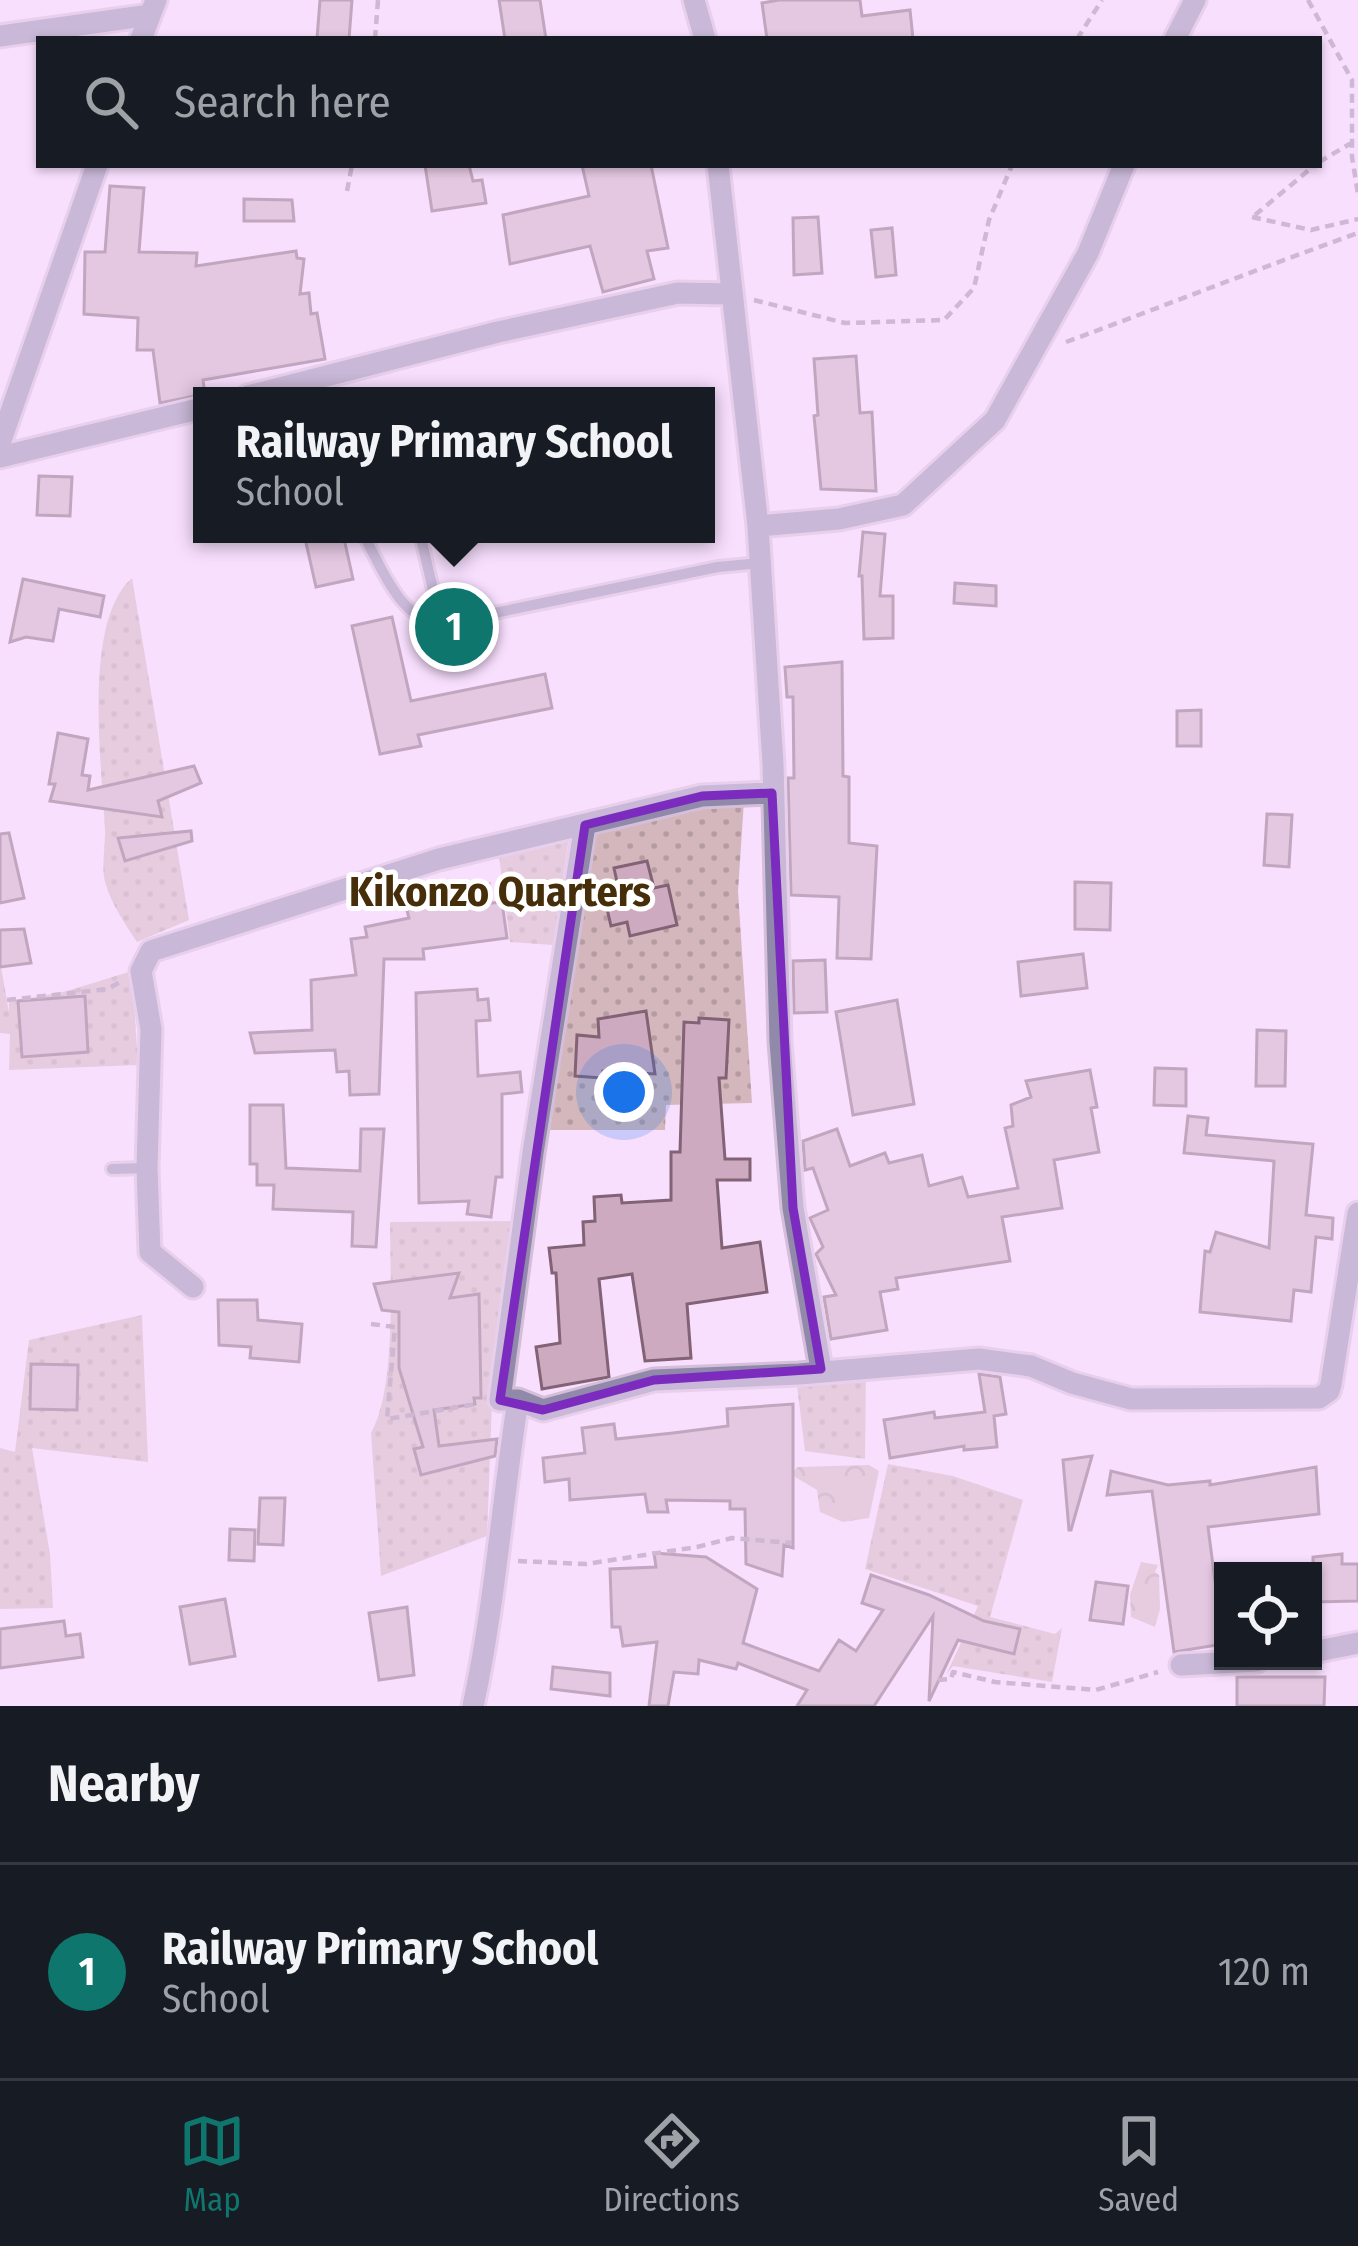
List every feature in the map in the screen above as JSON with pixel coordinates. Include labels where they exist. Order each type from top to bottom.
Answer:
[{"type":"street","points":[[694,0],[704,36]]},
{"type":"street","points":[[1177,36],[1195,0]]},
{"type":"street","points":[[0,36],[153,7]]},
{"type":"street","points":[[142,36],[153,7]]},
{"type":"street","points":[[0,443],[96,168]]},
{"type":"street","points":[[718,168],[758,526],[780,1042],[793,1208],[821,1370]]},
{"type":"street","points":[[758,526],[839,519],[903,505],[995,420],[1088,253],[1123,168]]},
{"type":"street","points":[[283,387],[678,292],[731,294]]},
{"type":"street","points":[[0,457],[193,410]]},
{"type":"street","points":[[193,1288],[150,1252],[147,1168],[152,1028],[141,971],[152,951],[439,859],[702,796],[772,793]]},
{"type":"street","points":[[473,1706],[497,1565],[509,1400],[546,1063],[585,824]]},
{"type":"street","points":[[509,1400],[543,1410],[654,1380],[979,1359],[1031,1366],[1131,1399],[1319,1398],[1331,1384],[1358,1213]]},
{"type":"street","points":[[1322,1650],[1358,1642]]},
{"type":"street","points":[[1180,1665],[1214,1663]]},
{"type":"lane","points":[[368,543],[403,605],[424,622],[441,624],[718,567],[760,563]]},
{"type":"lane","points":[[423,543],[441,624]]},
{"type":"lane","points":[[112,1169],[147,1168]]},
{"type":"path","points":[[375,36],[378,0]]},
{"type":"path","points":[[1079,36],[1102,0]]},
{"type":"path","points":[[1309,0],[1352,80],[1358,194]]},
{"type":"path","points":[[1322,160],[1353,142]]},
{"type":"path","points":[[347,190],[351,168]]},
{"type":"path","points":[[731,294],[845,323],[944,320],[974,288],[989,220],[1011,168]]},
{"type":"path","points":[[1311,168],[1252,217],[1311,230],[1358,219]]},
{"type":"path","points":[[1030,359],[1240,274],[1358,233]]},
{"type":"path","points":[[7,1000],[108,989],[141,971]]},
{"type":"path","points":[[371,1324],[395,1327],[387,1419],[509,1400]]},
{"type":"path","points":[[497,1565],[530,1559],[586,1564],[732,1538],[791,1543]]},
{"type":"path","points":[[938,1680],[951,1679],[953,1672],[995,1682],[1096,1690],[1180,1665]]},
{"type":"highlighted area","points":[[772,793],[793,1208],[821,1369],[654,1380],[543,1410],[500,1400],[585,825],[702,796]]},
{"type":"green space","points":[[132,578],[189,920],[137,942],[104,878],[99,734],[106,627],[116,599]]},
{"type":"green space","points":[[744,801],[738,891],[752,1103],[666,1105],[665,1130],[550,1130],[591,838],[644,815]]},
{"type":"green space","points":[[570,831],[553,945],[510,942],[498,848]]},
{"type":"green space","points":[[0,961],[9,1013],[9,1002],[132,971],[138,1065],[9,1070],[10,1034],[0,1033]]},
{"type":"green space","points":[[513,1221],[492,1402],[487,1536],[381,1576],[371,1433],[388,1361],[390,1222]]},
{"type":"green space","points":[[142,1315],[148,1462],[32,1448],[50,1554],[53,1608],[0,1609],[0,1448],[15,1452],[29,1340]]},
{"type":"green space","points":[[866,1366],[865,1459],[805,1451],[796,1378]]},
{"type":"green space","points":[[888,1464],[953,1476],[1023,1500],[990,1617],[1055,1634],[1062,1628],[1052,1682],[953,1666],[946,1675],[978,1606],[865,1569]]},
{"type":"green space","points":[[869,1465],[879,1471],[869,1518],[843,1522],[820,1512],[817,1490],[790,1474],[798,1467]]},
{"type":"green space","points":[[1141,1562],[1158,1565],[1160,1609],[1155,1627],[1131,1617],[1130,1595]]},
{"type":"building","points":[[320,0],[352,0],[349,36],[317,36]]},
{"type":"building","points":[[499,0],[540,0],[546,36],[505,36]]},
{"type":"building","points":[[860,0],[862,16],[910,10],[913,36],[767,36],[762,3]]},
{"type":"building","points":[[425,168],[470,168],[473,181],[482,180],[486,203],[432,211]]},
{"type":"building","points":[[583,168],[652,168],[668,248],[647,251],[654,279],[603,292],[590,246],[510,264],[503,215],[589,196]]},
{"type":"building","points":[[110,186],[144,188],[139,252],[197,253],[196,266],[296,251],[297,258],[304,259],[300,294],[309,293],[311,314],[317,313],[325,359],[203,380],[204,387],[193,387],[193,396],[160,403],[153,350],[137,350],[138,318],[84,314],[85,252],[105,252]]},
{"type":"building","points":[[244,199],[292,200],[294,221],[244,221]]},
{"type":"building","points":[[818,217],[822,273],[794,275],[793,218]]},
{"type":"building","points":[[892,228],[896,275],[876,277],[871,230]]},
{"type":"building","points":[[856,356],[860,413],[872,412],[876,491],[821,489],[814,359]]},
{"type":"building","points":[[39,476],[72,477],[70,516],[37,515]]},
{"type":"building","points":[[863,532],[885,534],[880,596],[893,596],[893,638],[864,639],[859,576]]},
{"type":"building","points":[[306,543],[345,543],[353,579],[316,587]]},
{"type":"building","points":[[23,579],[104,596],[100,617],[59,609],[53,641],[26,637],[10,642]]},
{"type":"building","points":[[955,583],[996,586],[996,606],[954,603]]},
{"type":"building","points":[[392,617],[411,701],[545,674],[552,708],[418,735],[421,746],[380,754],[352,626]]},
{"type":"building","points":[[842,662],[849,843],[877,846],[871,959],[837,958],[839,897],[791,895],[788,778],[794,778],[793,697],[787,697],[785,667]]},
{"type":"building","points":[[1201,710],[1201,746],[1177,746],[1177,711]]},
{"type":"building","points":[[58,733],[88,739],[82,775],[90,776],[88,790],[194,766],[201,783],[158,801],[162,817],[50,801]]},
{"type":"building","points":[[1267,814],[1292,815],[1289,867],[1264,865]]},
{"type":"building","points":[[191,831],[192,841],[125,861],[118,838]]},
{"type":"building","points":[[9,833],[24,898],[0,903],[0,834]]},
{"type":"building","points":[[647,861],[654,888],[668,885],[677,925],[630,936],[627,922],[611,926],[605,900],[620,896],[614,868]]},
{"type":"building","points":[[1075,882],[1111,883],[1110,930],[1075,929]]},
{"type":"building","points":[[489,884],[491,903],[502,902],[507,938],[423,949],[424,959],[384,959],[379,1094],[350,1095],[349,1071],[337,1072],[335,1050],[255,1053],[250,1033],[312,1030],[311,980],[356,975],[351,939],[367,937],[365,927],[409,918],[403,895]]},
{"type":"building","points":[[24,929],[31,963],[0,967],[0,930]]},
{"type":"building","points":[[1083,954],[1087,988],[1021,996],[1018,962]]},
{"type":"building","points":[[825,960],[827,1012],[794,1013],[793,961]]},
{"type":"building","points":[[477,989],[478,1000],[488,999],[490,1020],[476,1021],[478,1076],[520,1072],[522,1092],[502,1094],[502,1177],[496,1177],[491,1217],[467,1214],[469,1201],[419,1203],[416,993]]},
{"type":"building","points":[[85,996],[88,1052],[22,1057],[18,1001]]},
{"type":"building","points":[[897,1000],[914,1104],[853,1115],[836,1012]]},
{"type":"building","points":[[646,1011],[655,1074],[603,1071],[602,1078],[575,1076],[577,1035],[599,1037],[598,1019]]},
{"type":"building","points":[[699,1018],[729,1020],[726,1078],[719,1078],[725,1159],[750,1159],[750,1180],[717,1180],[722,1248],[760,1242],[767,1292],[687,1304],[691,1358],[645,1361],[632,1274],[599,1279],[609,1377],[542,1389],[536,1347],[560,1343],[556,1273],[552,1273],[549,1248],[584,1245],[583,1222],[595,1221],[594,1197],[621,1195],[622,1203],[671,1200],[671,1152],[680,1152],[684,1022],[699,1023]]},
{"type":"building","points":[[1257,1030],[1286,1031],[1285,1086],[1256,1086]]},
{"type":"building","points":[[1155,1068],[1186,1069],[1186,1106],[1154,1105]]},
{"type":"building","points":[[1090,1070],[1099,1152],[1054,1160],[1062,1208],[1002,1217],[1010,1261],[896,1278],[898,1289],[880,1292],[887,1330],[831,1339],[824,1297],[836,1295],[816,1254],[823,1247],[810,1218],[828,1210],[813,1168],[805,1170],[803,1141],[837,1129],[850,1166],[885,1153],[889,1163],[922,1155],[929,1186],[962,1177],[968,1197],[1018,1188],[1005,1128],[1013,1126],[1011,1105],[1031,1097],[1026,1081]]},
{"type":"building","points":[[250,1105],[283,1105],[286,1168],[360,1171],[361,1129],[384,1129],[376,1247],[352,1246],[353,1212],[273,1209],[274,1185],[257,1185],[257,1164],[250,1164]]},
{"type":"building","points":[[1188,1116],[1208,1118],[1206,1135],[1313,1144],[1306,1215],[1333,1218],[1332,1239],[1316,1237],[1311,1292],[1294,1290],[1291,1321],[1200,1312],[1205,1251],[1210,1252],[1216,1232],[1269,1248],[1274,1161],[1184,1153]]},
{"type":"building","points":[[459,1273],[450,1298],[479,1294],[481,1398],[474,1398],[475,1404],[434,1410],[439,1446],[497,1439],[495,1456],[421,1475],[414,1449],[423,1447],[399,1368],[399,1312],[382,1310],[374,1284]]},
{"type":"building","points":[[218,1300],[257,1300],[258,1320],[302,1324],[299,1362],[250,1358],[251,1347],[219,1345]]},
{"type":"building","points":[[31,1364],[78,1365],[77,1410],[30,1409]]},
{"type":"building","points":[[979,1374],[1000,1377],[1006,1414],[994,1416],[997,1447],[964,1450],[964,1446],[890,1458],[884,1420],[934,1412],[935,1418],[985,1412]]},
{"type":"building","points":[[793,1404],[793,1548],[784,1545],[782,1576],[746,1564],[745,1509],[730,1509],[730,1501],[666,1500],[668,1512],[648,1512],[645,1494],[570,1500],[569,1479],[545,1482],[543,1458],[585,1453],[582,1428],[614,1424],[616,1439],[673,1433],[728,1426],[727,1409]]},
{"type":"building","points":[[1092,1456],[1071,1530],[1069,1530],[1063,1460]]},
{"type":"building","points":[[1316,1467],[1319,1514],[1208,1527],[1214,1573],[1214,1645],[1174,1652],[1152,1491],[1107,1495],[1111,1471],[1168,1485],[1210,1481],[1210,1485]]},
{"type":"building","points":[[260,1498],[285,1498],[283,1545],[258,1544]]},
{"type":"building","points":[[230,1529],[255,1530],[254,1561],[229,1560]]},
{"type":"building","points":[[654,1553],[706,1557],[757,1589],[743,1643],[819,1671],[839,1640],[856,1651],[883,1610],[862,1603],[871,1575],[984,1621],[1020,1629],[1014,1654],[958,1640],[929,1701],[933,1616],[874,1706],[797,1706],[807,1690],[738,1663],[736,1669],[699,1660],[698,1674],[674,1672],[668,1706],[649,1706],[657,1642],[623,1646],[620,1627],[612,1627],[610,1569],[656,1567]]},
{"type":"building","points":[[1342,1554],[1342,1564],[1358,1564],[1358,1601],[1322,1602],[1322,1562],[1313,1562],[1313,1557]]},
{"type":"building","points":[[1096,1582],[1128,1586],[1123,1624],[1090,1620]]},
{"type":"building","points":[[225,1599],[235,1656],[190,1664],[180,1607]]},
{"type":"building","points":[[407,1607],[414,1675],[379,1680],[369,1613]]},
{"type":"building","points":[[64,1621],[66,1636],[80,1634],[83,1657],[0,1668],[0,1629]]},
{"type":"building","points":[[553,1667],[610,1673],[610,1696],[551,1689]]},
{"type":"building","points":[[1237,1677],[1325,1677],[1324,1706],[1237,1706]]},
{"type":"place","name":"Railway Primary School","points":[[454,627]]},
{"type":"district","name":"Kikonzo Quarters","points":[[500,891]]}]
